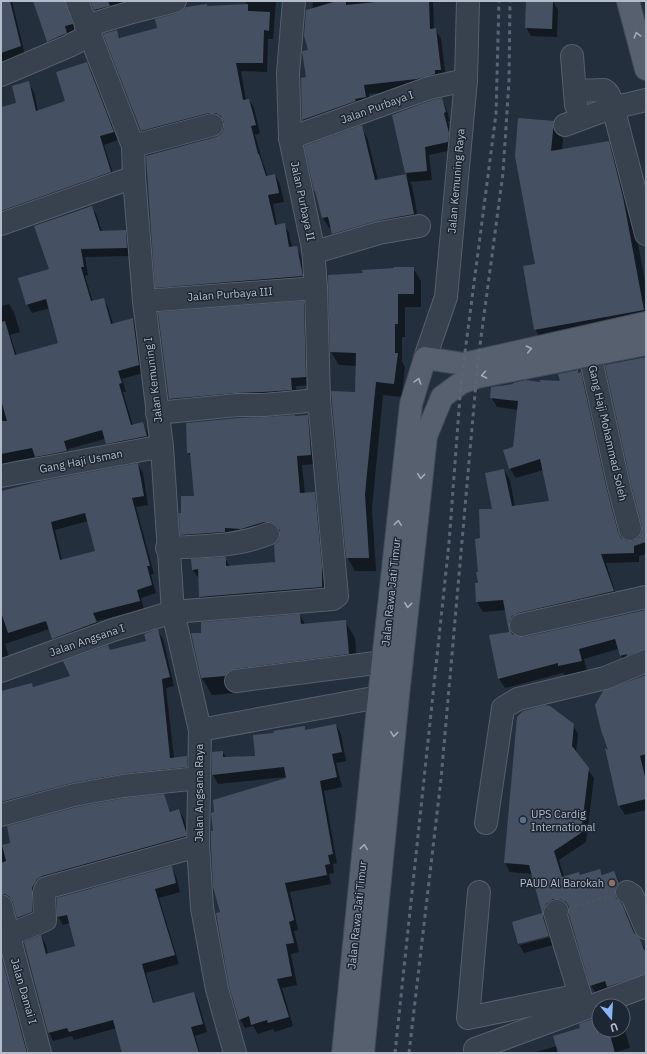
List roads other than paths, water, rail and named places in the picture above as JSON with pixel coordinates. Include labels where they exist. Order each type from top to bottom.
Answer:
[{"type":"main road","points":[[628,1],[646,69]]},
{"type":"main road","name":"Jalan Rawa Jati Timur","points":[[362,1053],[359,996],[388,696],[426,436],[442,397],[462,383],[477,377],[588,345],[646,324]]},
{"type":"main road","name":"Jalan Rawa Jati Timur","points":[[393,662],[411,404],[425,358],[464,364],[588,345],[646,344]]},
{"type":"main road","points":[[411,404],[426,436]]},
{"type":"main road","name":"Jalan Rawa Jati Timur","points":[[343,1053],[359,996]]},
{"type":"street","name":"Jalan Kemuning I","points":[[77,1],[133,146],[144,301],[162,447],[167,548],[173,612],[200,730]]},
{"type":"street","points":[[1,75],[69,46],[88,30],[132,12],[175,1]]},
{"type":"street","name":"Jalan Purbaya II","points":[[294,1],[288,73],[290,138],[313,248],[316,288],[319,400]]},
{"type":"street","name":"Jalan Kemuning Raya","points":[[425,358],[446,297],[466,80],[468,1]]},
{"type":"street","points":[[572,56],[575,91],[571,122],[613,107],[646,100]]},
{"type":"street","name":"Jalan Purbaya I","points":[[290,138],[429,88],[466,80]]},
{"type":"street","points":[[575,91],[604,90],[607,92],[613,107],[646,234]]},
{"type":"street","points":[[133,146],[212,125]]},
{"type":"street","points":[[1,224],[134,177]]},
{"type":"street","points":[[313,248],[322,250],[379,233],[420,226]]},
{"type":"street","name":"Jalan Purbaya III","points":[[144,301],[316,288]]},
{"type":"street","name":"Gang Haji Mohammad Soleh","points":[[588,345],[630,529]]},
{"type":"street","points":[[157,413],[237,405],[319,400]]},
{"type":"street","name":"Jalan Angsana I","points":[[1,671],[114,630],[173,612],[333,599],[337,596],[319,400]]},
{"type":"street","name":"Gang Haji Usman","points":[[1,476],[162,447]]},
{"type":"street","points":[[167,548],[237,543],[253,540],[268,534]]},
{"type":"street","points":[[521,625],[646,597]]},
{"type":"street","points":[[486,823],[503,708],[518,699],[604,678],[646,661]]},
{"type":"street","points":[[236,681],[393,662]]},
{"type":"street","name":"Jalan Angsana Raya","points":[[235,1053],[217,989],[202,908],[198,846],[200,730],[388,696]]},
{"type":"street","points":[[1,815],[74,795],[124,786],[199,778]]},
{"type":"street","points":[[7,942],[45,920],[44,893],[46,888],[198,846]]},
{"type":"street","points":[[479,892],[468,1018],[582,1002],[646,987]]},
{"type":"street","points":[[627,892],[632,895],[646,928]]},
{"type":"street","name":"Jalan Damai I","points":[[1,906],[7,942],[36,1032],[40,1053]]},
{"type":"street","points":[[557,911],[555,914],[582,1002]]},
{"type":"street","points":[[475,1051],[582,1002]]},
{"type":"railway","points":[[395,1053],[449,543],[461,383],[496,114],[499,1]]},
{"type":"railway","points":[[409,1053],[441,779],[478,360],[503,173],[509,81],[510,1]]},
{"type":"place","name":"UPS Cardig International","points":[[523,820]]},
{"type":"place","name":"PAUD Al Barokah","points":[[612,883]]}]
